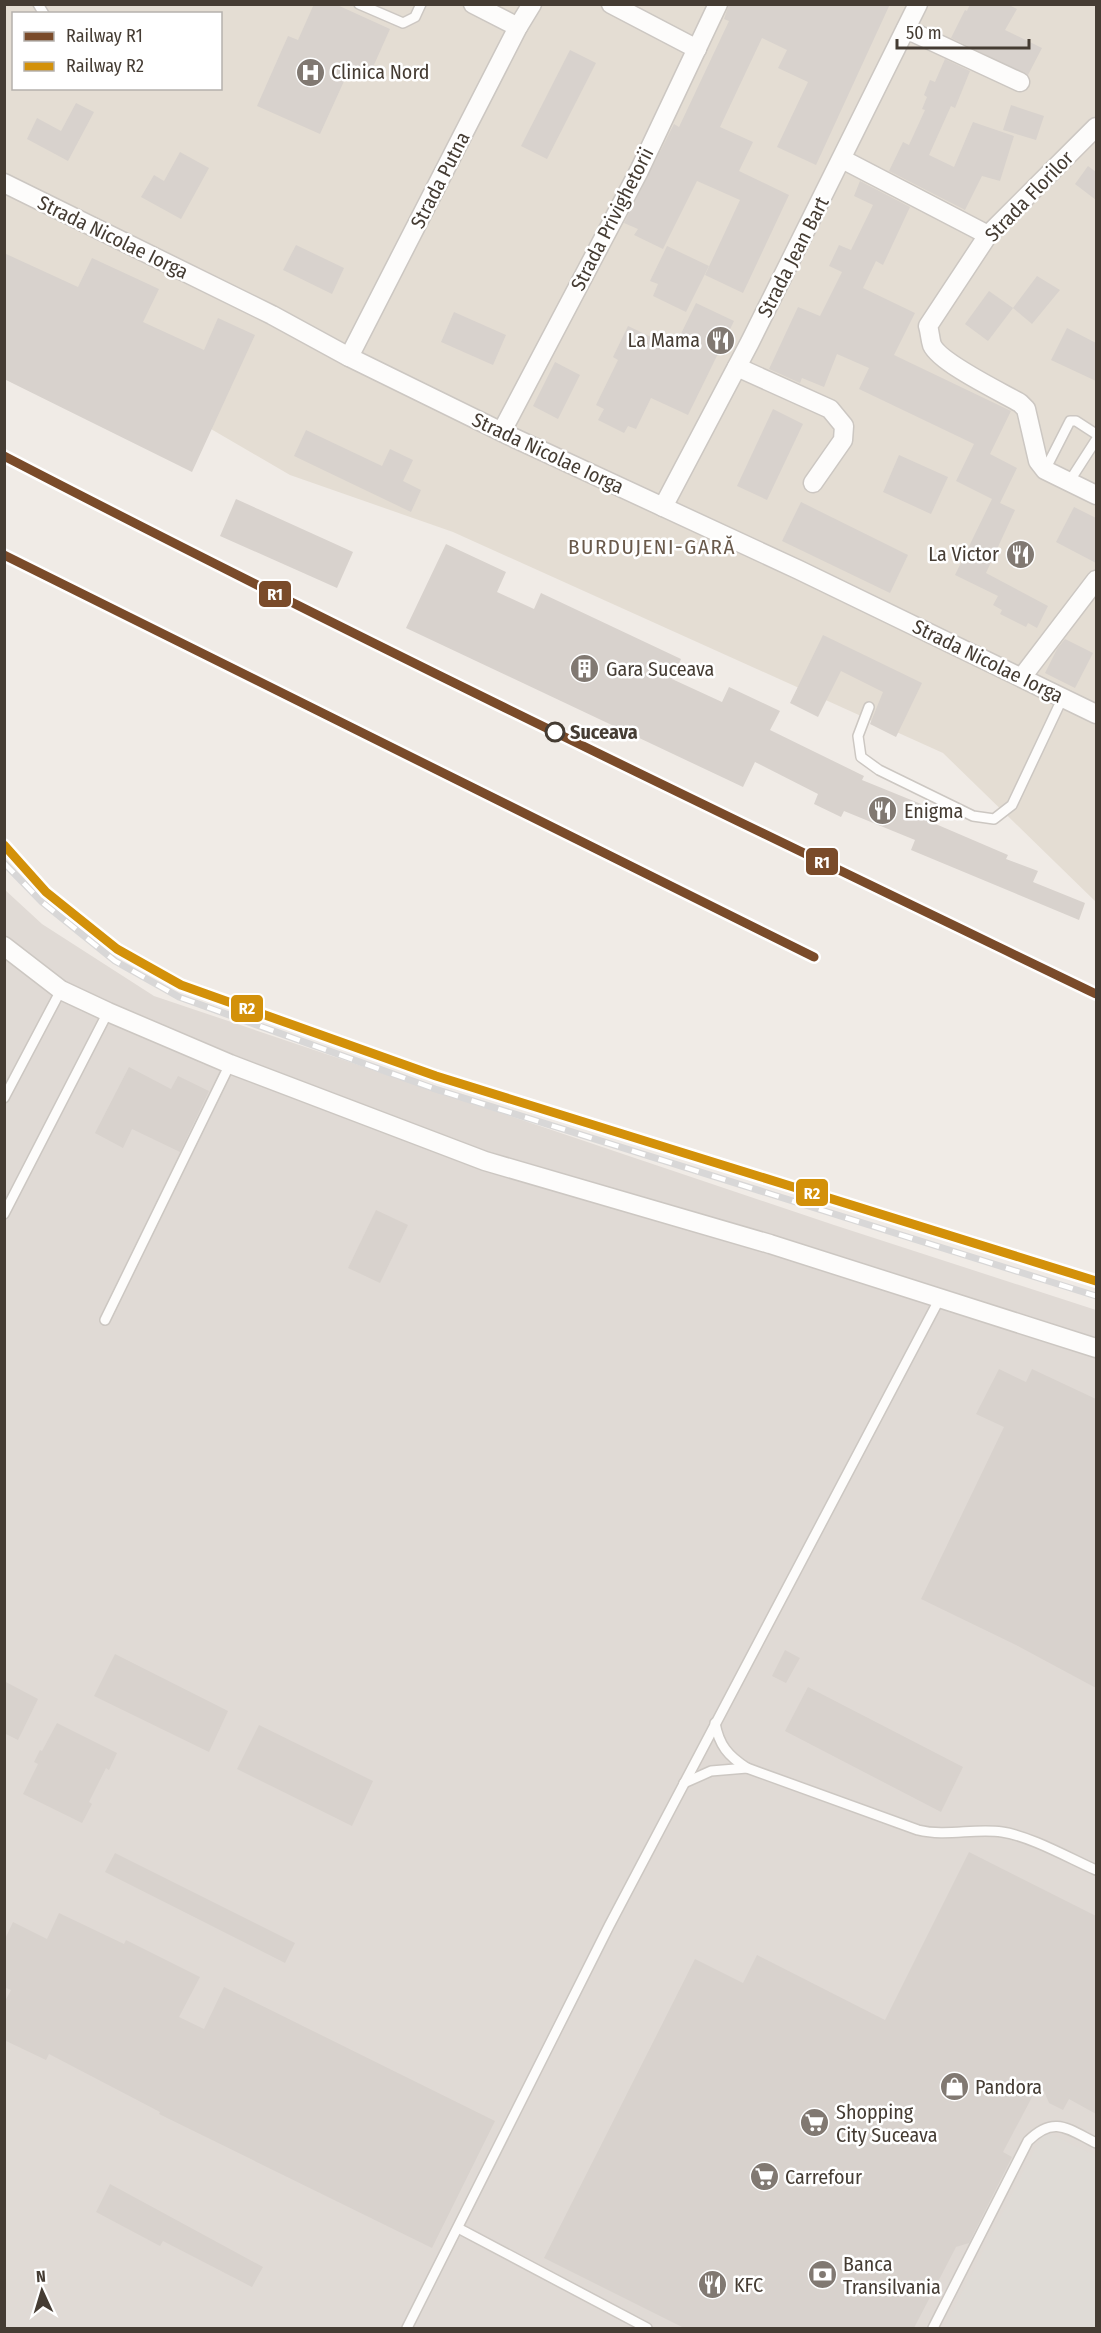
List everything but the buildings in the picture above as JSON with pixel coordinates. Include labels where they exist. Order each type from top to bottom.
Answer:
[{"type":"street","points":[[473,4],[518,27]]},
{"type":"street","name":"Strada Putna","points":[[349,357],[518,27],[532,4]]},
{"type":"street","points":[[611,4],[697,49]]},
{"type":"street","name":"Strada Privighetorii","points":[[502,431],[639,171],[718,4]]},
{"type":"street","name":"Strada Jean Bart","points":[[663,507],[737,367],[918,4]]},
{"type":"street","points":[[906,29],[1020,82]]},
{"type":"street","name":"Strada Florilor","points":[[1045,470],[1038,461],[1026,409],[1020,403],[956,367],[932,346],[928,326],[988,235],[1096,127]]},
{"type":"street","points":[[842,159],[988,235]]},
{"type":"street","name":"Strada Nicolae Iorga","points":[[4,183],[272,315],[349,357],[799,570],[1096,714]]},
{"type":"street","points":[[737,367],[830,409],[844,426],[843,440],[813,483]]},
{"type":"street","points":[[1045,470],[1096,495]]},
{"type":"street","points":[[1022,677],[1096,580]]},
{"type":"street","points":[[4,946],[61,990],[108,1012],[230,1064],[485,1161],[771,1244],[1096,1348]]},
{"type":"lane","points":[[359,4],[403,23],[415,17],[421,4]]},
{"type":"lane","points":[[1045,470],[1070,422],[1076,421],[1096,434]]},
{"type":"lane","points":[[1069,482],[1096,440]]},
{"type":"lane","points":[[868,707],[858,736],[861,756],[879,770],[973,816],[994,819],[1011,805],[1063,697]]},
{"type":"lane","points":[[4,1098],[61,990]]},
{"type":"lane","points":[[4,1214],[108,1012]]},
{"type":"lane","points":[[105,1320],[230,1064]]},
{"type":"lane","points":[[407,2328],[603,1936],[940,1298]]},
{"type":"lane","points":[[715,1722],[718,1737],[726,1753],[747,1768],[918,1830],[1010,1834],[1096,1870]]},
{"type":"lane","points":[[683,1783],[711,1771],[747,1768]]},
{"type":"lane","points":[[933,2328],[1028,2141],[1039,2130],[1049,2126],[1071,2131],[1096,2143]]},
{"type":"lane","points":[[458,2228],[647,2328]]},
{"type":"shaded area","points":[[5,5],[1096,5],[1096,902],[943,753],[453,532],[290,475],[5,309]]},
{"type":"shaded area","points":[[4,889],[42,924],[154,996],[834,1225],[1096,1310],[1096,2328],[5,2328]]},
{"type":"shaded area","points":[[1044,2131],[1096,2156],[1096,2328],[944,2328]]},
{"type":"railway","points":[[4,456],[412,662],[1096,994]]},
{"type":"railway","points":[[4,555],[814,957]]},
{"type":"railway","points":[[4,845],[46,892],[117,949],[181,985],[436,1076],[1096,1281]]},
{"type":"railway","points":[[4,863],[42,902],[115,961],[179,997],[435,1089],[1096,1296]]},
{"type":"rail line","name":"R1","points":[[4,456],[412,662],[1096,994]]},
{"type":"rail line","name":"R1","points":[[4,555],[814,957]]},
{"type":"rail line","name":"R2","points":[[4,845],[46,892],[117,949],[181,985],[436,1076],[1096,1281]]},
{"type":"place","name":"Clinica Nord","points":[[310,72]]},
{"type":"place","name":"La Mama","points":[[721,340]]},
{"type":"place","name":"La Victor","points":[[1020,554]]},
{"type":"place","name":"Gara Suceava","points":[[585,669]]},
{"type":"place","name":"Suceava","points":[[555,732]]},
{"type":"place","name":"Enigma","points":[[883,811]]},
{"type":"place","name":"Pandora","points":[[954,2087]]},
{"type":"place","name":"Shopping City Suceava","points":[[815,2123]]},
{"type":"place","name":"Carrefour","points":[[764,2177]]},
{"type":"place","name":"Banca Transilvania","points":[[822,2275]]},
{"type":"place","name":"KFC","points":[[713,2285]]},
{"type":"district","name":"BURDUJENI-GARĂ","points":[[652,547]]}]
